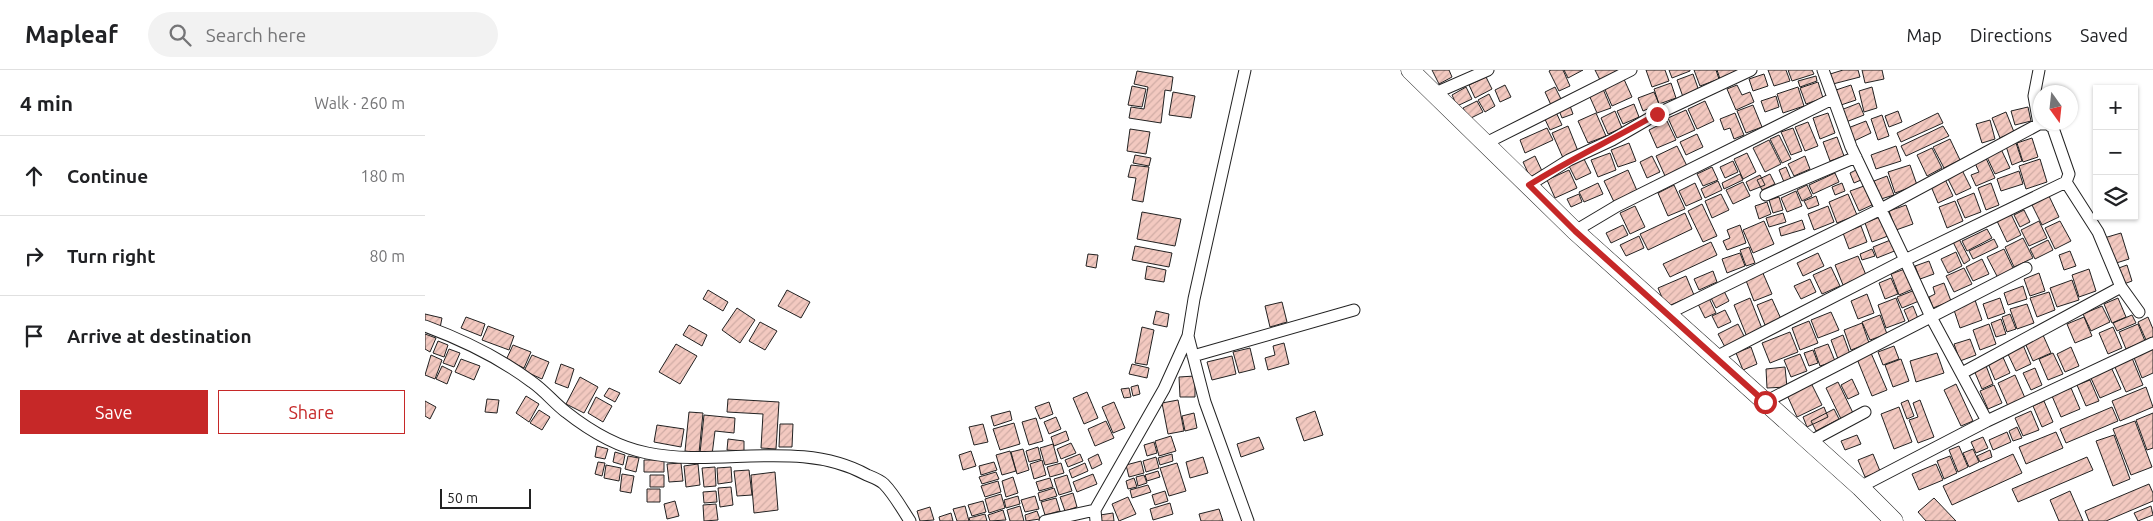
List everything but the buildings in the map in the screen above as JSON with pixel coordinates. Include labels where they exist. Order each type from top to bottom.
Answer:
[{"type":"main road","points":[[1410,70],[1575,231],[1860,487],[1894,521]]},
{"type":"street","points":[[1045,521],[1096,516],[1164,389],[1188,336],[1194,299],[1245,70]]},
{"type":"street","points":[[1433,94],[1488,70]]},
{"type":"street","points":[[1486,143],[1631,70]]},
{"type":"street","points":[[1529,185],[1569,160],[1612,140],[1657,114],[1751,70]]},
{"type":"street","points":[[1823,70],[1832,99],[1856,157],[1931,317],[1987,421]]},
{"type":"street","points":[[2036,85],[2039,70]]},
{"type":"street","points":[[1575,231],[1617,206],[1832,99]]},
{"type":"street","points":[[1667,314],[1881,209],[2033,127]]},
{"type":"street","points":[[2054,130],[2069,174],[2067,182],[2098,232],[2121,287],[2139,312]]},
{"type":"street","points":[[1767,195],[1856,157]]},
{"type":"street","points":[[1716,358],[1905,260],[2067,182]]},
{"type":"street","points":[[1765,402],[2027,268]]},
{"type":"street","points":[[1961,373],[2121,287]]},
{"type":"street","points":[[1193,356],[1354,310]]},
{"type":"street","points":[[425,326],[453,336],[489,354],[533,382],[566,412],[592,430],[623,447],[648,453],[680,457],[807,457],[831,461],[861,471],[883,483],[910,521]]},
{"type":"street","points":[[1188,336],[1205,402],[1248,521]]},
{"type":"street","points":[[1860,487],[1987,421],[2153,343]]},
{"type":"street","points":[[1809,442],[1865,412]]},
{"type":"route","points":[[1657,114],[1612,140],[1569,160],[1529,185],[1575,231],[1765,402]]}]
